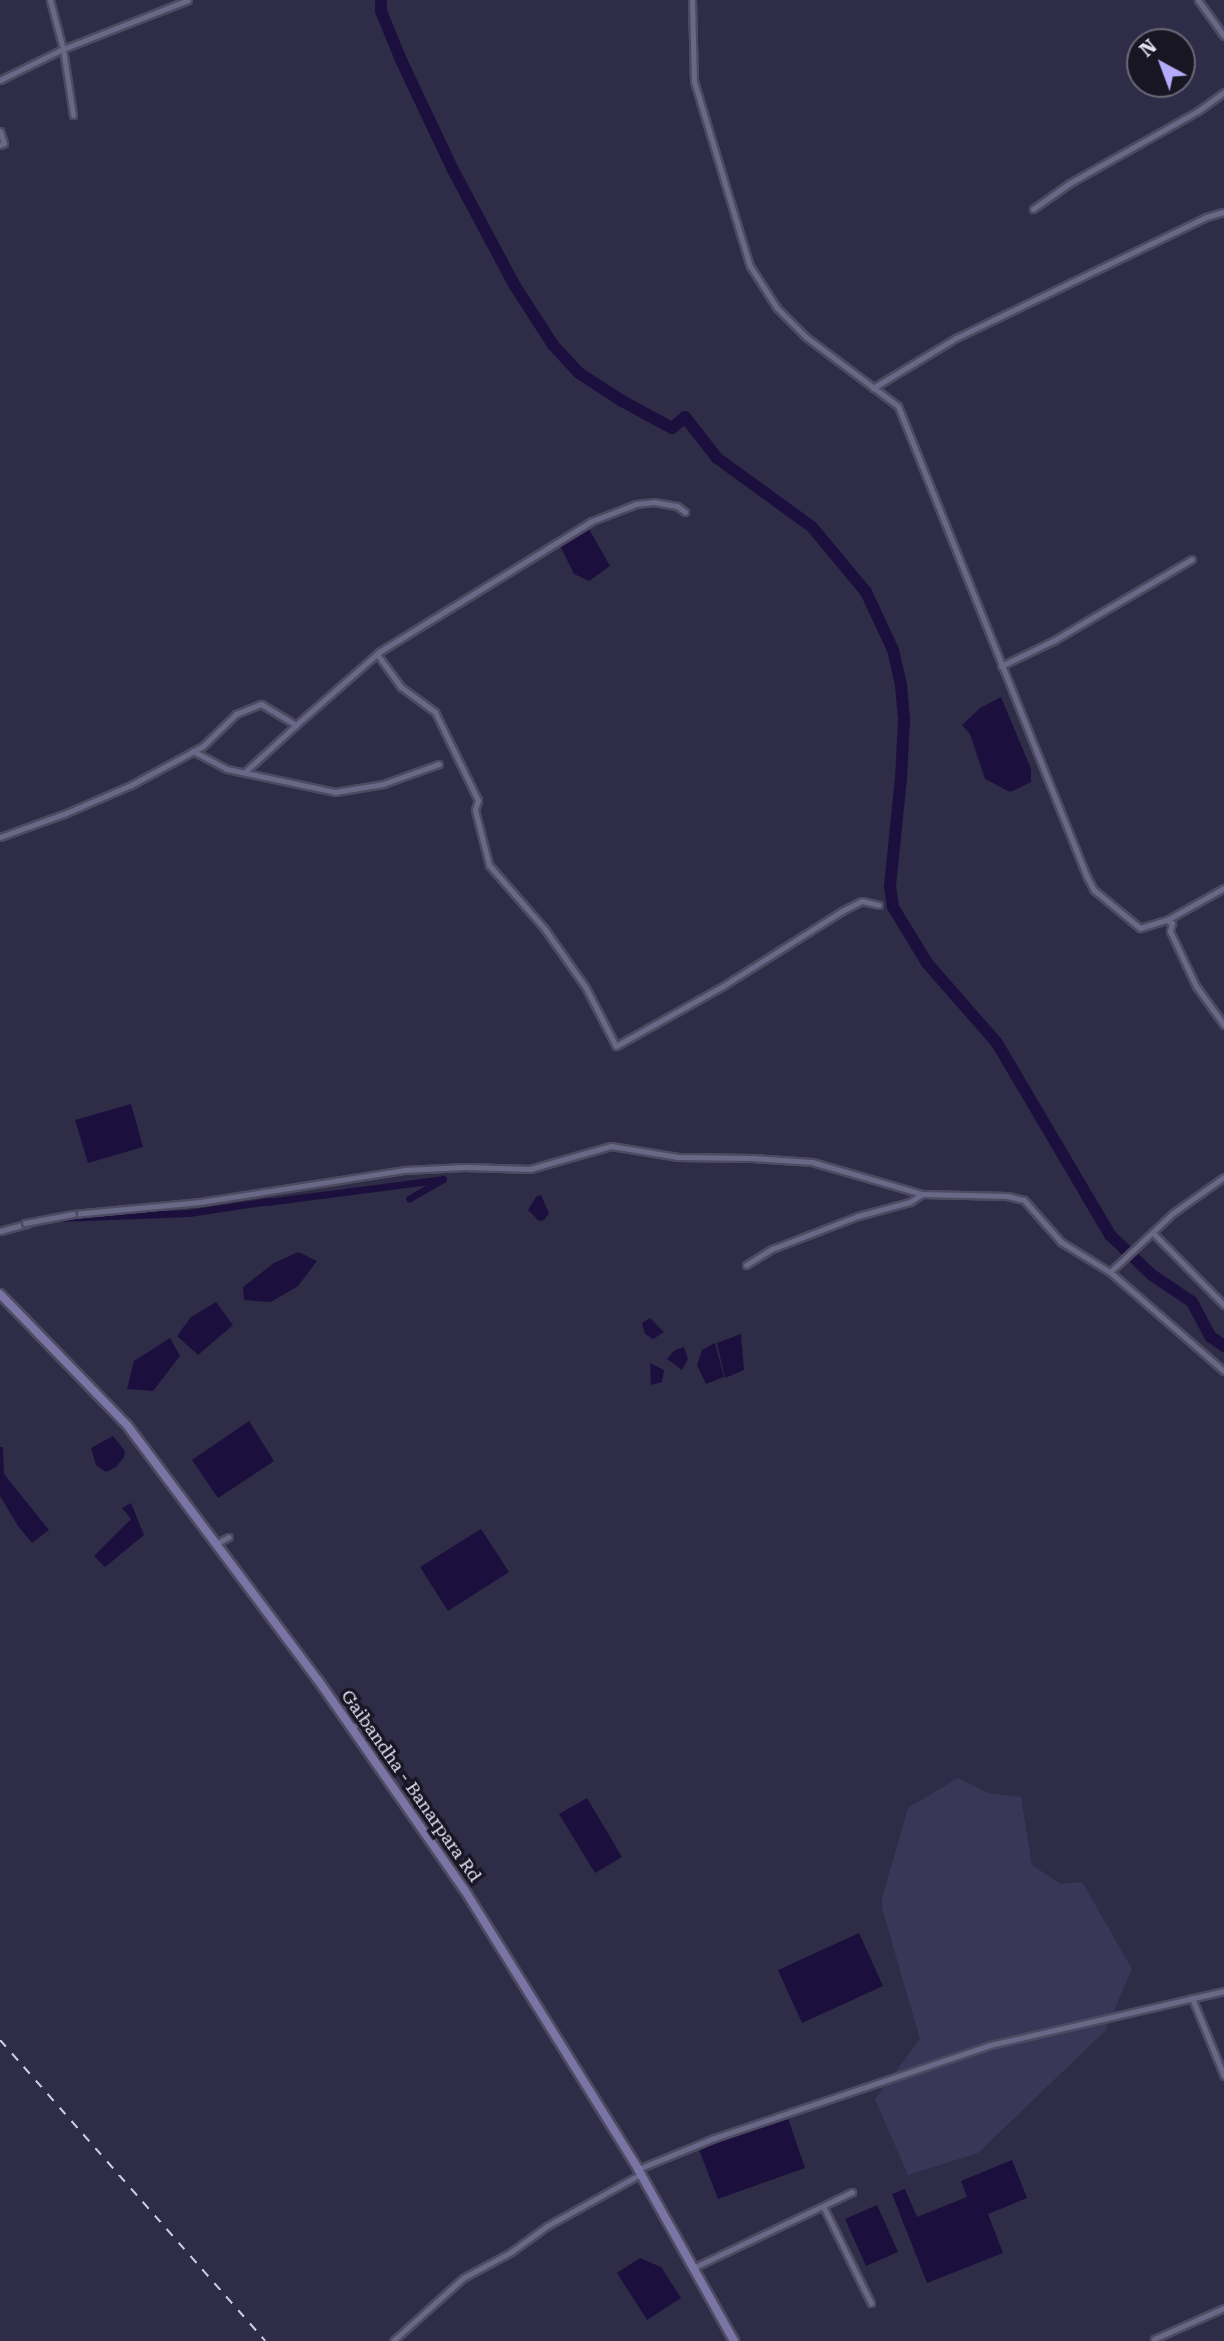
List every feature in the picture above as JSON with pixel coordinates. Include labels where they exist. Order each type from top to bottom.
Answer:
[{"type":"main road","name":"Gaibandha - Banarpara Rd","points":[[0,1294],[127,1425],[217,1543],[464,1889],[640,2172],[734,2341]]},
{"type":"street","points":[[50,0],[63,49],[73,116]]},
{"type":"street","points":[[0,80],[63,49],[188,0]]},
{"type":"street","points":[[692,0],[694,81],[750,266],[777,308],[806,337],[898,406],[907,421],[1001,666],[1094,890],[1140,929],[1167,920],[1224,888]]},
{"type":"street","points":[[1198,0],[1224,36]]},
{"type":"street","points":[[1032,209],[1070,184],[1198,111],[1224,92]]},
{"type":"street","points":[[0,131],[4,143],[0,145]]},
{"type":"street","points":[[873,388],[956,338],[1206,218],[1224,212]]},
{"type":"street","points":[[246,771],[377,654],[592,521],[636,504],[654,502],[677,506],[685,512]]},
{"type":"street","points":[[1001,666],[1053,641],[1192,559]]},
{"type":"street","points":[[377,654],[401,687],[435,712],[478,800],[475,810],[489,865],[544,928],[586,988],[616,1046],[723,986],[862,901],[879,905]]},
{"type":"street","points":[[0,836],[87,804],[203,746],[236,714],[261,704],[296,725]]},
{"type":"street","points":[[193,751],[227,769],[335,792],[383,784],[439,764]]},
{"type":"street","points":[[1167,920],[1172,923],[1170,932],[1196,986],[1224,1025]]},
{"type":"street","points":[[0,1229],[73,1214],[200,1202],[404,1170],[465,1167],[530,1169],[611,1146],[678,1157],[752,1157],[812,1163],[922,1194],[1007,1196],[1024,1200],[1062,1242],[1111,1272],[1224,1371]]},
{"type":"street","points":[[1111,1272],[1145,1238],[1154,1234],[1173,1213],[1224,1177]]},
{"type":"street","points":[[746,1265],[772,1249],[858,1216],[910,1202],[922,1194]]},
{"type":"street","points":[[0,1229],[48,1218]]},
{"type":"street","points":[[1154,1234],[1224,1305]]},
{"type":"street","points":[[217,1543],[229,1537]]},
{"type":"street","points":[[351,1728],[361,1722]]},
{"type":"street","points":[[393,2341],[463,2278],[511,2252],[547,2226],[640,2172],[714,2138],[990,2045],[1224,1991]]},
{"type":"street","points":[[1192,1998],[1224,2076]]},
{"type":"street","points":[[695,2267],[824,2208],[852,2192]]},
{"type":"street","points":[[824,2208],[871,2303]]},
{"type":"street","points":[[1154,2339],[1224,2308]]},
{"type":"shaded area","points":[[589,529],[610,566],[589,581],[574,574],[560,546]]},
{"type":"shaded area","points":[[1001,697],[1031,769],[1031,782],[1010,792],[985,779],[970,734],[962,725],[980,708]]},
{"type":"shaded area","points":[[131,1104],[143,1147],[88,1163],[75,1120]]},
{"type":"shaded area","points":[[541,1195],[549,1213],[544,1220],[539,1221],[528,1210],[536,1197]]},
{"type":"shaded area","points":[[298,1252],[317,1261],[298,1286],[271,1302],[244,1300],[243,1287],[274,1263]]},
{"type":"shaded area","points":[[216,1302],[233,1325],[198,1355],[177,1336],[191,1317]]},
{"type":"shaded area","points":[[650,1318],[664,1332],[653,1339],[645,1334],[642,1323]]},
{"type":"shaded area","points":[[741,1334],[744,1370],[725,1378],[717,1343]]},
{"type":"shaded area","points":[[170,1338],[180,1356],[153,1391],[127,1389],[134,1361]]},
{"type":"shaded area","points":[[715,1343],[724,1377],[706,1384],[697,1365],[702,1350]]},
{"type":"shaded area","points":[[684,1347],[688,1359],[682,1370],[667,1359],[675,1350]]},
{"type":"shaded area","points":[[650,1363],[664,1370],[662,1382],[651,1385]]},
{"type":"shaded area","points":[[249,1421],[274,1461],[218,1498],[192,1460]]},
{"type":"shaded area","points":[[113,1436],[125,1451],[124,1457],[116,1467],[106,1472],[96,1465],[91,1448]]},
{"type":"shaded area","points":[[0,1447],[3,1447],[4,1474],[49,1530],[32,1543],[0,1496]]},
{"type":"shaded area","points":[[131,1503],[144,1535],[105,1567],[94,1556],[131,1519],[122,1508]]},
{"type":"shaded area","points":[[481,1529],[509,1572],[448,1611],[420,1567]]},
{"type":"shaded area","points":[[958,1778],[988,1793],[1021,1797],[1032,1865],[1061,1884],[1082,1882],[1132,1969],[1105,2031],[978,2153],[908,2175],[875,2099],[920,2039],[882,1908],[882,1898],[908,1808]]},
{"type":"shaded area","points":[[587,1798],[622,1857],[595,1873],[559,1814]]},
{"type":"shaded area","points":[[859,1933],[883,1986],[802,2023],[778,1970]]},
{"type":"shaded area","points":[[787,2115],[805,2168],[718,2199],[698,2147]]},
{"type":"shaded area","points":[[1012,2160],[1027,2198],[988,2214],[1003,2253],[927,2283],[892,2194],[905,2189],[917,2217],[967,2197],[961,2181]]},
{"type":"shaded area","points":[[877,2205],[898,2252],[866,2266],[845,2219]]},
{"type":"shaded area","points":[[640,2258],[661,2267],[681,2298],[647,2320],[617,2273]]},
{"type":"waterway","points":[[381,0],[381,11],[401,60],[453,170],[515,286],[553,345],[579,373],[622,401],[672,428],[685,417],[717,458],[812,527],[866,592],[893,650],[901,685],[904,721],[890,886],[893,907],[927,963],[997,1043],[1110,1235],[1152,1275],[1192,1302],[1211,1337],[1224,1346]]},
{"type":"waterway","points":[[267,1202],[443,1179],[409,1199]]},
{"type":"waterway","points":[[60,1218],[189,1213],[269,1201]]},
{"type":"railway","points":[[0,2040],[265,2341]]}]
